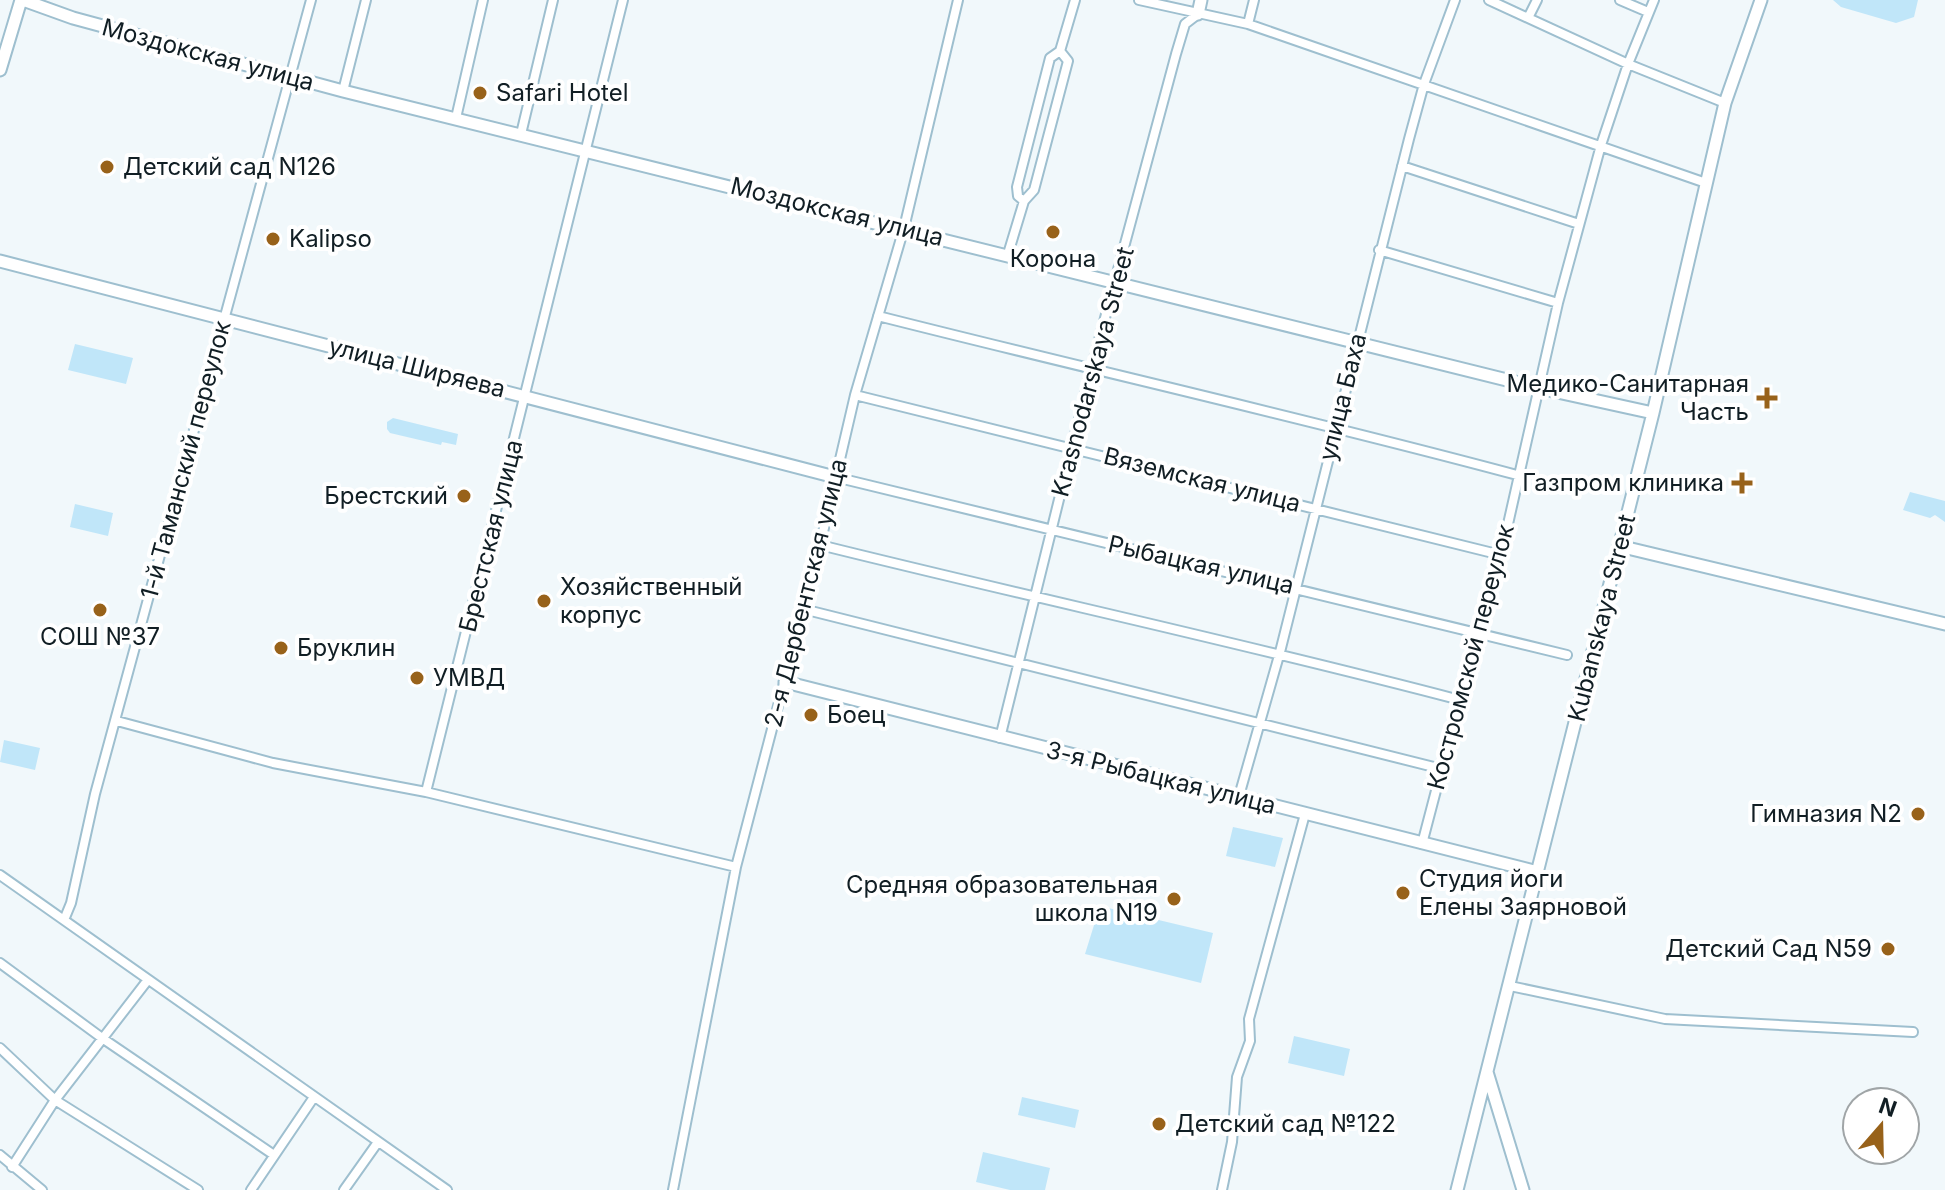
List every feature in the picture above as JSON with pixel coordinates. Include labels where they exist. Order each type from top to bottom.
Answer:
[{"type":"main road","points":[[0,70],[22,0]]},
{"type":"main road","name":"Моздокская улица","points":[[22,0],[73,18],[343,91],[1539,388],[1653,413]]},
{"type":"main road","points":[[1198,14],[1201,0]]},
{"type":"main road","name":"Kubanskaya Street","points":[[1457,1190],[1653,413],[1725,103],[1761,0]]},
{"type":"main road","name":"улица Ширяева","points":[[0,261],[835,477]]},
{"type":"main road","points":[[1619,546],[1945,624]]},
{"type":"main road","name":"3-я Рыбацкая улица","points":[[785,682],[1538,872]]},
{"type":"main road","points":[[1487,1072],[1523,1190]]},
{"type":"street","name":"1-й Таманский переулок","points":[[64,920],[71,903],[95,794],[311,0]]},
{"type":"street","points":[[343,91],[366,0]]},
{"type":"street","points":[[456,118],[483,0]]},
{"type":"street","points":[[521,134],[553,0]]},
{"type":"street","name":"Брестская улица","points":[[426,792],[623,0]]},
{"type":"street","name":"2-я Дербентская улица","points":[[673,1190],[736,867],[820,545],[855,395],[904,228],[958,0]]},
{"type":"street","points":[[1024,201],[1018,196],[1017,187],[1050,58],[1060,51],[1075,0]]},
{"type":"street","points":[[1139,0],[1248,24],[1706,183]]},
{"type":"street","points":[[1248,24],[1254,0]]},
{"type":"street","name":"улица Баха","points":[[1239,796],[1280,652],[1379,250],[1424,84],[1455,0]]},
{"type":"street","points":[[1489,0],[1628,64],[1725,103]]},
{"type":"street","points":[[1528,18],[1537,0]]},
{"type":"street","points":[[1620,0],[1648,12]]},
{"type":"street","name":"Костромской переулок","points":[[1422,844],[1501,555],[1517,475],[1579,224],[1628,64],[1654,0]]},
{"type":"street","name":"Krasnodarskaya Street","points":[[1000,738],[1091,370],[1176,54],[1185,24],[1198,14]]},
{"type":"street","points":[[1008,254],[1024,201],[1034,190],[1068,61],[1060,51]]},
{"type":"street","points":[[1402,166],[1579,224]]},
{"type":"street","points":[[1379,250],[1558,303]]},
{"type":"street","points":[[878,316],[1091,370],[1336,426],[1517,475]]},
{"type":"street","name":"Вяземская улица","points":[[855,395],[1501,555]]},
{"type":"street","name":"Рыбацкая улица","points":[[835,477],[1567,655]]},
{"type":"street","points":[[820,545],[1035,598],[1280,652],[1460,700]]},
{"type":"street","points":[[803,609],[1442,769]]},
{"type":"street","points":[[117,721],[273,763],[426,792],[736,867]]},
{"type":"street","points":[[1222,1190],[1232,1142],[1237,1077],[1250,1041],[1249,1019],[1305,814]]},
{"type":"street","points":[[0,875],[442,1189]]},
{"type":"street","points":[[0,963],[102,1038],[274,1155]]},
{"type":"street","points":[[12,1167],[55,1100],[147,981]]},
{"type":"street","points":[[1510,986],[1665,1019],[1913,1032]]},
{"type":"street","points":[[0,1048],[55,1100],[198,1190]]},
{"type":"street","points":[[251,1190],[314,1097]]},
{"type":"street","points":[[344,1190],[378,1142]]},
{"type":"street","points":[[0,1155],[42,1190]]},
{"type":"shaded area","points":[[1833,0],[1918,0],[1914,17],[1896,23],[1841,7]]},
{"type":"shaded area","points":[[75,344],[133,358],[126,384],[68,370]]},
{"type":"shaded area","points":[[393,418],[458,434],[456,445],[442,442],[441,445],[390,433],[387,422]]},
{"type":"shaded area","points":[[1910,492],[1945,501],[1945,522],[1935,515],[1930,518],[1903,510]]},
{"type":"shaded area","points":[[75,504],[113,513],[108,536],[70,527]]},
{"type":"shaded area","points":[[4,740],[40,748],[35,770],[0,762]]},
{"type":"shaded area","points":[[1233,827],[1283,838],[1275,867],[1226,856]]},
{"type":"shaded area","points":[[1100,906],[1213,933],[1201,983],[1085,954]]},
{"type":"shaded area","points":[[1294,1036],[1350,1049],[1344,1076],[1288,1063]]},
{"type":"shaded area","points":[[1022,1097],[1079,1110],[1075,1128],[1018,1115]]},
{"type":"shaded area","points":[[983,1152],[1050,1168],[1045,1190],[1010,1190],[976,1182]]},
{"type":"place","name":"Safari Hotel","points":[[480,93]]},
{"type":"place","name":"Детский сад N126","points":[[107,167]]},
{"type":"place","name":"Корона","points":[[1053,232]]},
{"type":"place","name":"Kalipso","points":[[273,239]]},
{"type":"place","name":"Медико-Санитарная Часть","points":[[1767,398]]},
{"type":"place","name":"Газпром клиника","points":[[1742,483]]},
{"type":"place","name":"Брестский","points":[[464,496]]},
{"type":"place","name":"Хозяйственный корпус","points":[[544,601]]},
{"type":"place","name":"СОШ №37","points":[[100,610]]},
{"type":"place","name":"Бруклин","points":[[281,648]]},
{"type":"place","name":"УМВД","points":[[417,678]]},
{"type":"place","name":"Боец","points":[[811,715]]},
{"type":"place","name":"Гимназия N2","points":[[1918,814]]},
{"type":"place","name":"Студия йоги Елены Заярновой","points":[[1403,893]]},
{"type":"place","name":"Средняя образовательная школа N19","points":[[1174,899]]},
{"type":"place","name":"Детский Сад N59","points":[[1888,949]]},
{"type":"place","name":"Детский сад №122","points":[[1159,1124]]}]
